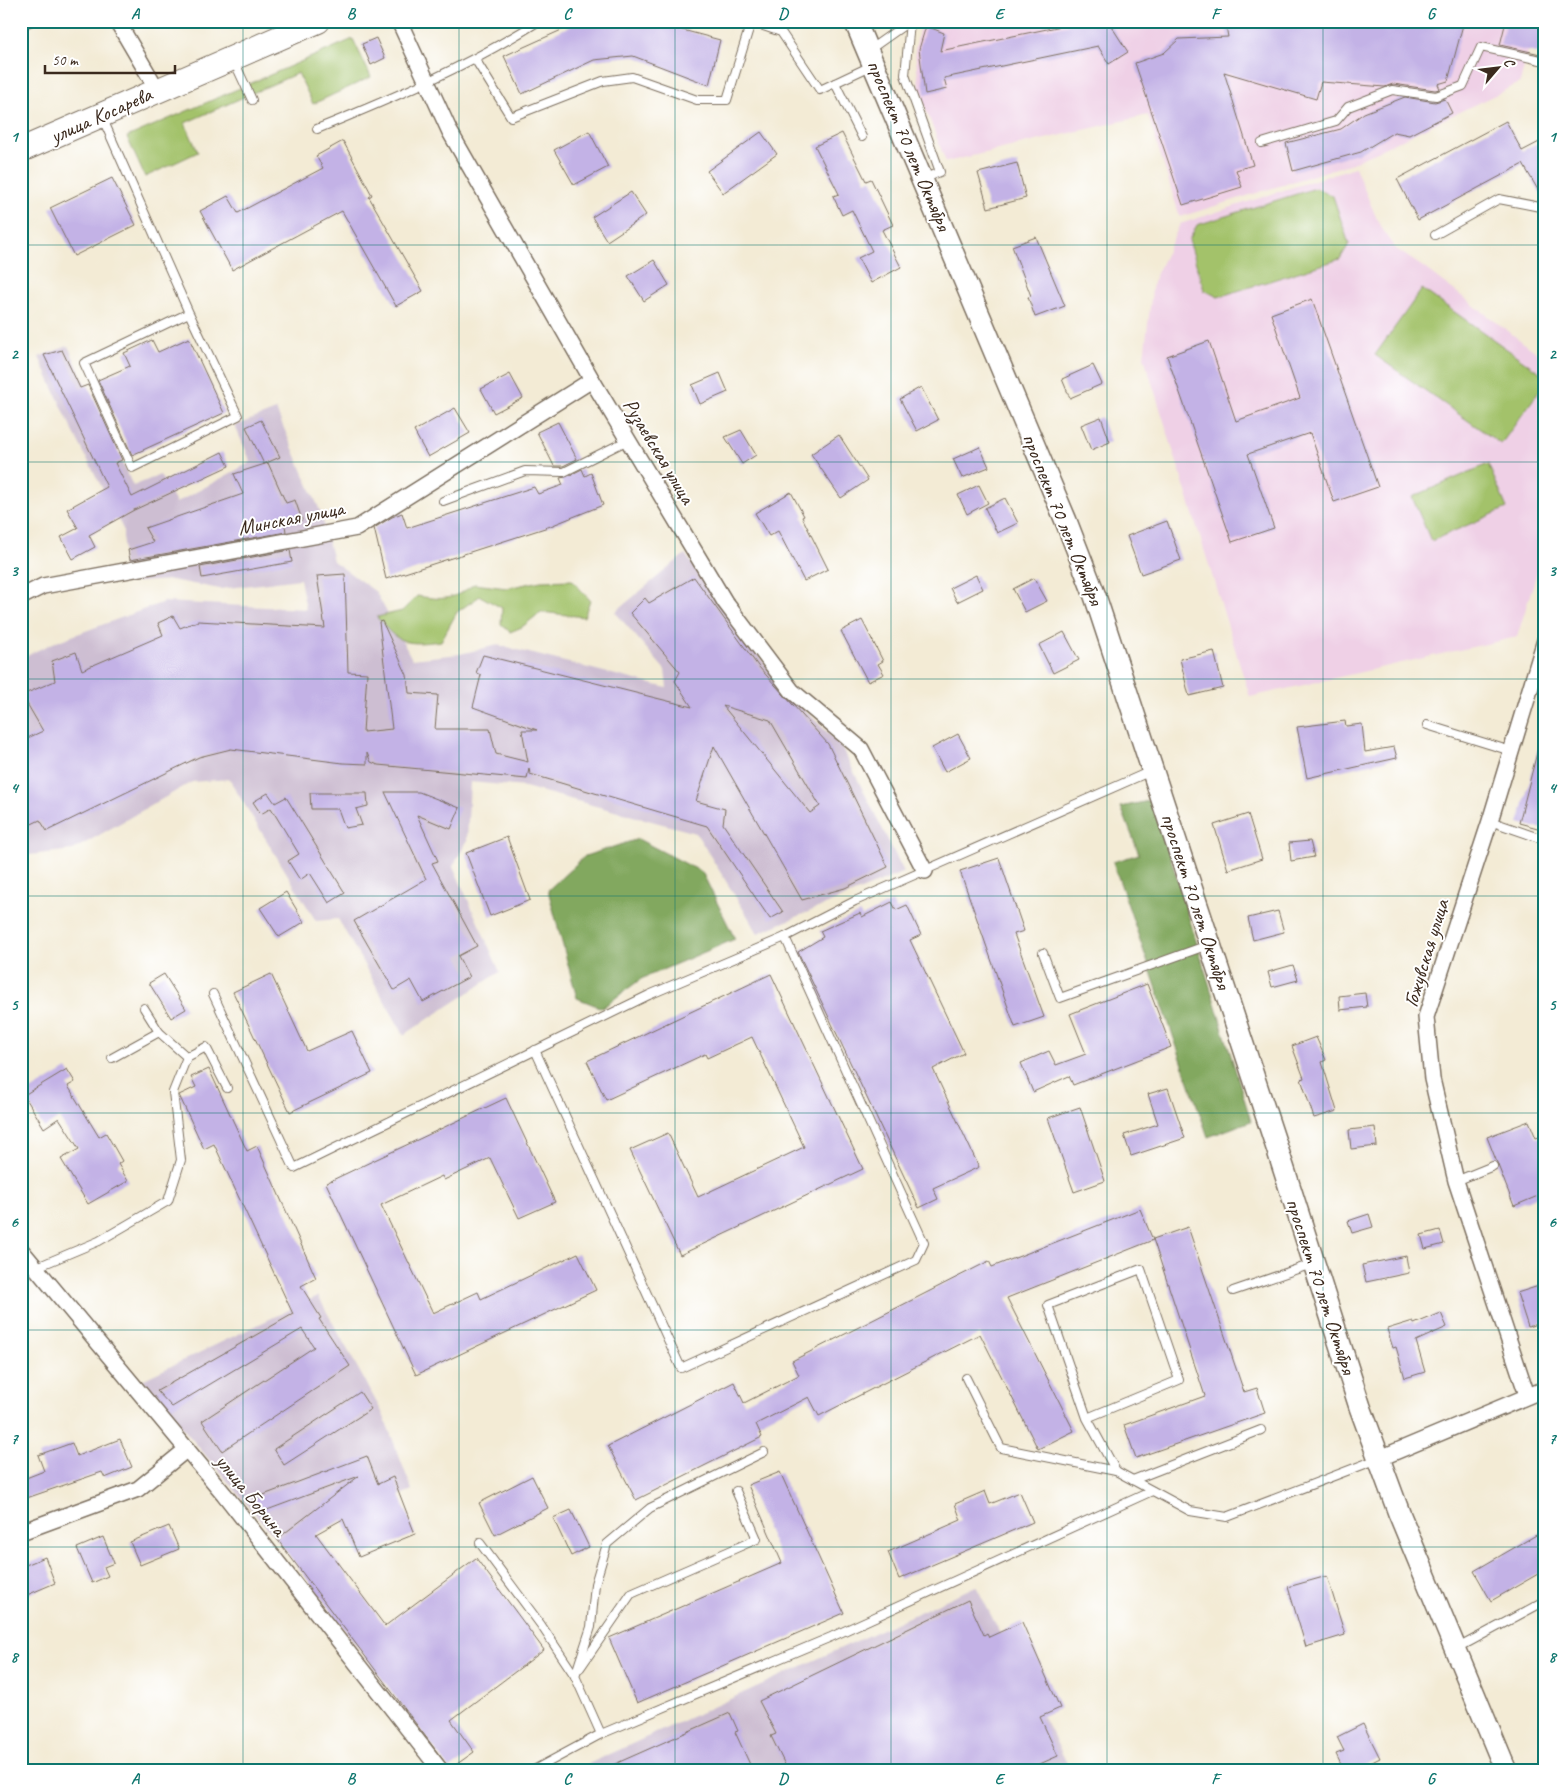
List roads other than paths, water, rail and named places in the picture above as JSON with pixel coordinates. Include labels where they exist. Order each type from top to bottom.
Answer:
[{"type":"main road","name":"улица Косарева","points":[[21,150],[318,21]]},
{"type":"main road","name":"проспект 70 лет Октября","points":[[865,39],[1092,588],[1378,1459],[1506,1771]]},
{"type":"street","points":[[117,21],[158,90]]},
{"type":"street","name":"Рузаевская улица","points":[[399,21],[450,132],[592,380],[725,602],[792,691],[861,749],[926,871]]},
{"type":"street","name":"Минская улица","points":[[21,597],[43,586],[357,528],[592,380]]},
{"type":"street","name":"Гожувская улица","points":[[1527,1395],[1456,1181],[1432,1079],[1426,1017],[1490,821],[1545,640]]},
{"type":"street","name":"улица Борина","points":[[21,1250],[187,1449],[442,1771]]},
{"type":"street","points":[[1378,1459],[1545,1389]]},
{"type":"street","points":[[21,1532],[138,1489],[187,1449]]},
{"type":"lane","points":[[21,26],[32,21]]},
{"type":"lane","points":[[317,130],[495,50],[539,21]]},
{"type":"lane","points":[[475,59],[511,117],[603,81],[632,77],[697,100],[727,100],[750,22],[781,32],[820,90],[835,83],[865,39],[910,22],[905,75],[940,172],[923,179]]},
{"type":"lane","points":[[1262,144],[1336,120],[1348,107],[1392,90],[1436,96],[1463,86],[1481,47],[1545,61]]},
{"type":"lane","points":[[232,58],[252,100]]},
{"type":"lane","points":[[835,83],[862,137]]},
{"type":"lane","points":[[102,115],[189,313],[238,416],[132,468],[84,363],[189,313]]},
{"type":"lane","points":[[1435,235],[1499,199],[1545,208]]},
{"type":"lane","points":[[443,501],[525,471],[564,472],[628,440]]},
{"type":"lane","points":[[1427,725],[1511,751]]},
{"type":"lane","points":[[212,994],[294,1168],[649,995],[785,937],[855,901],[1153,770]]},
{"type":"lane","points":[[1490,821],[1545,840]]},
{"type":"lane","points":[[535,1050],[680,1368],[690,1364],[916,1260],[924,1243],[785,937]]},
{"type":"lane","points":[[1043,953],[1060,998],[1210,944]]},
{"type":"lane","points":[[144,1008],[159,1032],[187,1057]]},
{"type":"lane","points":[[112,1058],[159,1032]]},
{"type":"lane","points":[[37,1267],[99,1241],[168,1201],[181,1160],[173,1092],[187,1057],[206,1046],[227,1088]]},
{"type":"lane","points":[[1456,1181],[1493,1166]]},
{"type":"lane","points":[[1233,1291],[1314,1263]]},
{"type":"lane","points":[[1087,1418],[1179,1380],[1141,1269],[1048,1305],[1087,1418],[1116,1471]]},
{"type":"lane","points":[[966,1378],[1001,1448],[1116,1471],[1190,1511],[1227,1517],[1378,1459]]},
{"type":"lane","points":[[1133,1480],[1261,1430]]},
{"type":"lane","points":[[575,1676],[591,1627],[595,1584],[606,1544],[650,1508],[764,1452]]},
{"type":"lane","points":[[575,1676],[631,1594],[757,1539],[736,1491]]},
{"type":"lane","points":[[532,1771],[601,1734],[830,1637],[1152,1491]]},
{"type":"lane","points":[[480,1543],[541,1625],[575,1676],[601,1734]]},
{"type":"lane","points":[[1456,1649],[1545,1601]]}]
